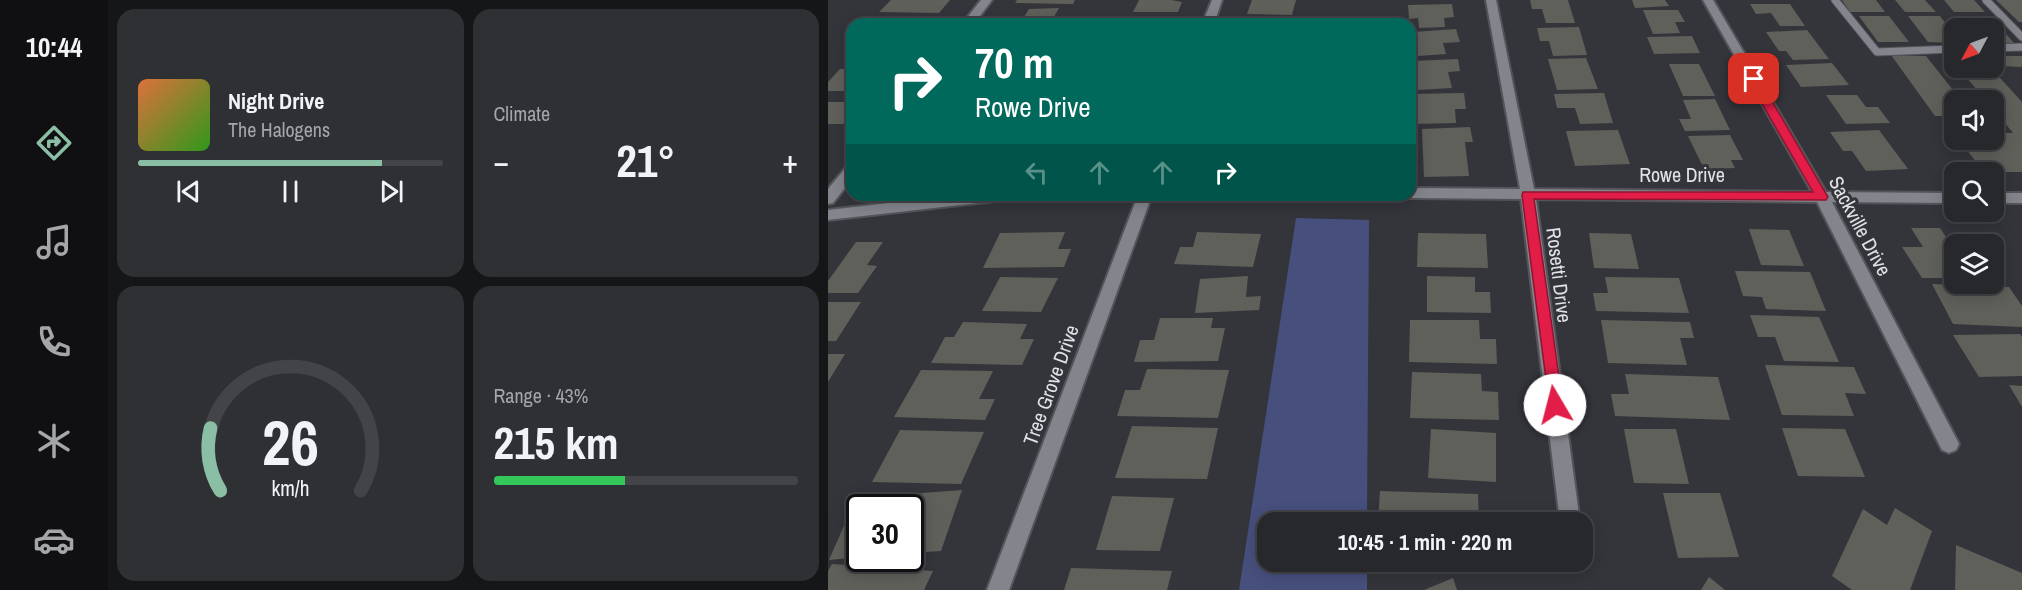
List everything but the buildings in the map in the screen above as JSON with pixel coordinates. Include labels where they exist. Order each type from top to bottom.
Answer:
[{"type":"street","points":[[973,18],[987,0]]},
{"type":"street","points":[[1210,18],[1217,0]]},
{"type":"street","name":"Rosetti Drive","points":[[1491,0],[1528,195],[1569,512]]},
{"type":"street","name":"Sackville Drive","points":[[1708,0],[1822,197],[1949,444]]},
{"type":"street","points":[[828,199],[846,176]]},
{"type":"street","name":"Rowe Drive","points":[[1416,194],[1944,198]]},
{"type":"street","points":[[2004,198],[2022,198]]},
{"type":"street","points":[[828,215],[951,201]]},
{"type":"street","name":"Tree Grove Drive","points":[[998,590],[1143,201]]},
{"type":"lane","points":[[1835,0],[1877,52],[1944,49]]},
{"type":"lane","points":[[1986,0],[2022,37]]},
{"type":"lane","points":[[2004,48],[2022,47]]},
{"type":"shaded area","points":[[1296,218],[1369,220],[1367,512],[1257,512],[1257,572],[1367,572],[1367,590],[1239,590]]},
{"type":"route","points":[[1555,405],[1528,195],[1822,197],[1754,79]]}]
